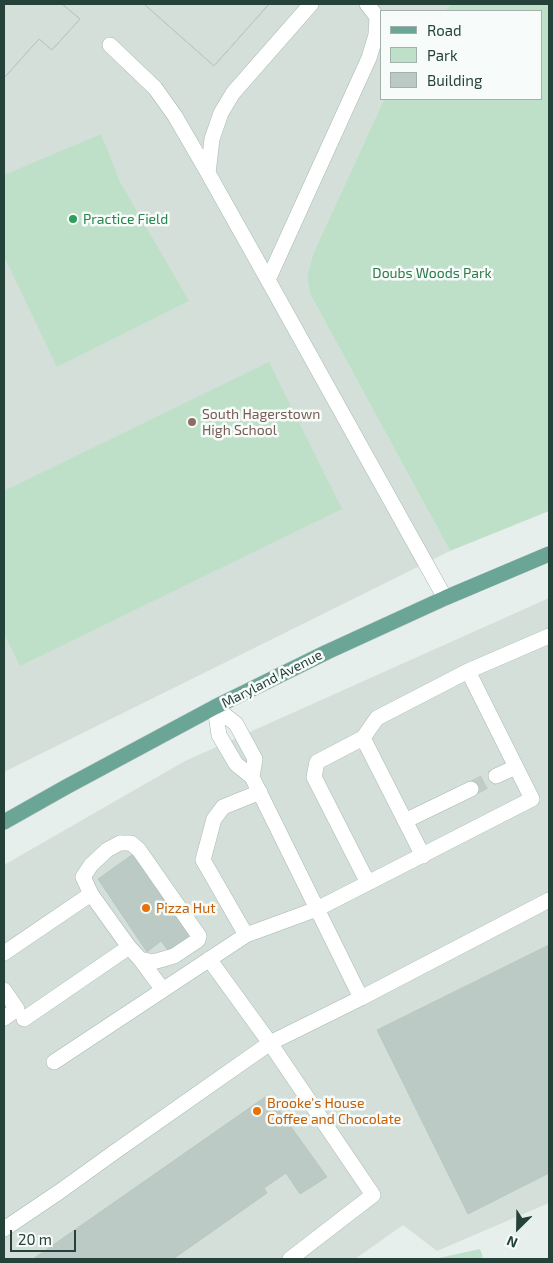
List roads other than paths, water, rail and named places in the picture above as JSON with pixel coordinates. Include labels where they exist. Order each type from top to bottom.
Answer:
[{"type":"main road","name":"Maryland Avenue","points":[[4,822],[215,707],[327,652],[445,598],[549,554]]},
{"type":"lane","points":[[208,174],[212,139],[221,114],[233,93],[311,4]]},
{"type":"lane","points":[[268,280],[369,58],[376,35],[377,17],[367,4]]},
{"type":"lane","points":[[110,45],[156,88],[175,116],[445,598]]},
{"type":"lane","points":[[368,883],[314,777],[317,762],[363,738],[377,718],[468,671],[549,636]]},
{"type":"lane","points":[[54,1062],[246,935],[317,909],[532,799],[468,671]]},
{"type":"lane","points":[[215,707],[236,724],[254,759],[252,777],[361,998]]},
{"type":"lane","points":[[363,738],[422,856]]},
{"type":"lane","points":[[496,776],[516,767]]},
{"type":"lane","points":[[405,821],[471,789]]},
{"type":"lane","points":[[246,935],[203,860],[214,818],[223,808],[260,792]]},
{"type":"lane","points":[[140,959],[152,962],[174,956],[198,940],[199,936],[139,850],[130,843],[120,843],[107,850],[91,864],[83,877],[91,894],[129,948],[140,959],[163,990]]},
{"type":"lane","points":[[4,953],[91,894]]},
{"type":"lane","points":[[4,1229],[270,1043],[549,900]]},
{"type":"lane","points":[[24,1019],[129,948]]},
{"type":"lane","points":[[209,959],[270,1043],[373,1195],[290,1259]]},
{"type":"lane","points":[[4,990],[17,1009],[4,1018]]},
{"type":"tunnel","points":[[471,789],[496,776]]},
{"type":"place","name":"Practice Field","points":[[73,219]]},
{"type":"place","name":"South Hagerstown High School","points":[[192,422]]},
{"type":"place","name":"Pizza Hut","points":[[146,908]]},
{"type":"place","name":"Brooke's House Coffee and Chocolate","points":[[257,1111]]},
{"type":"park label","name":"Doubs Woods Park","points":[[432,273]]}]
